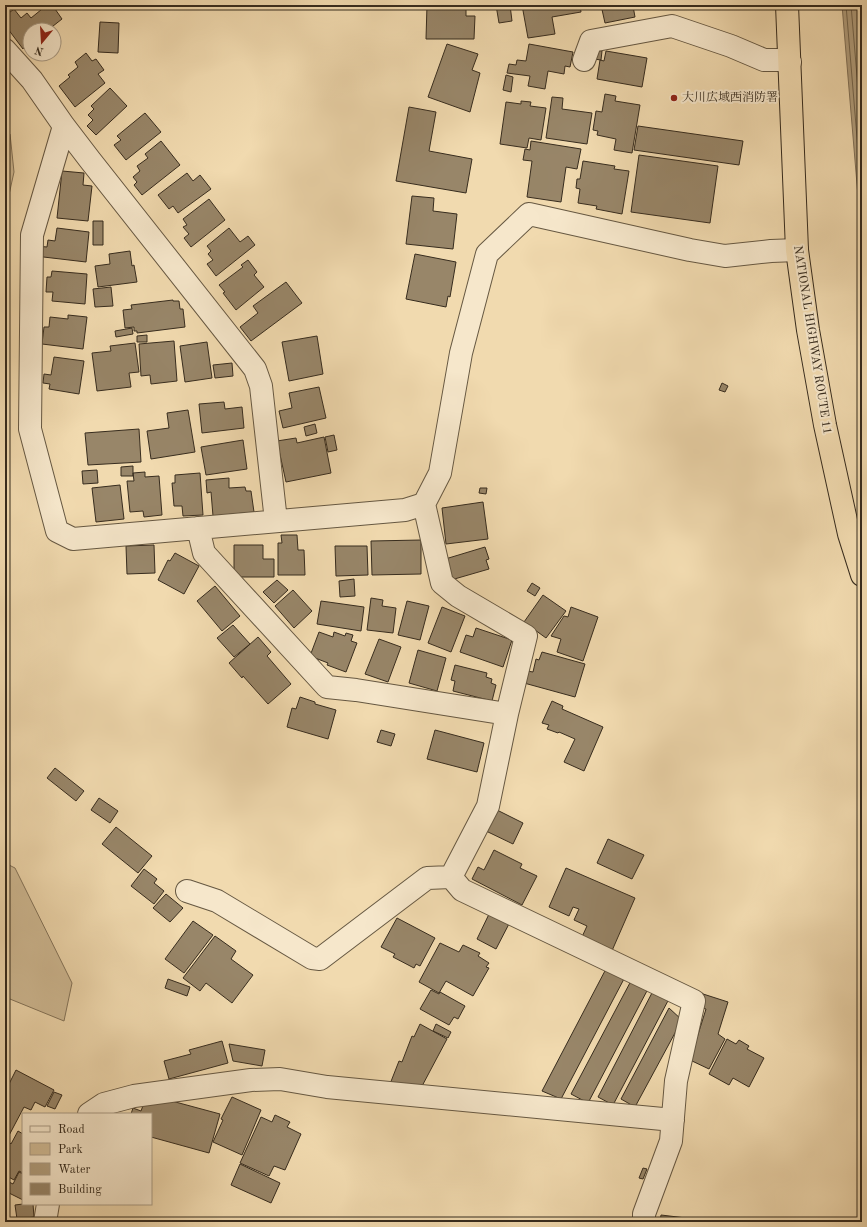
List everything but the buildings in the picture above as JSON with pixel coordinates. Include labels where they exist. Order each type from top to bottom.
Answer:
[{"type":"highway","name":"NATIONAL HIGHWAY ROUTE 11","points":[[787,5],[797,250],[808,330],[825,425],[849,534],[862,575]]},
{"type":"street","points":[[584,60],[590,41],[672,26],[731,46],[764,60],[790,62]]},
{"type":"street","points":[[5,50],[32,80],[64,126],[255,369],[261,386],[276,521]]},
{"type":"street","points":[[64,126],[32,235],[30,428],[57,531],[73,539],[404,510],[424,504]]},
{"type":"street","points":[[451,877],[488,806],[507,714],[526,636],[458,596],[442,583],[424,504],[440,473],[461,353],[487,254],[529,214],[690,250],[725,256],[797,250]]},
{"type":"street","points":[[198,528],[204,553],[327,687],[356,690],[507,714]]},
{"type":"street","points":[[187,891],[216,901],[312,958],[320,959],[427,878],[451,877]]},
{"type":"street","points":[[451,877],[462,890],[694,1001],[676,1081],[671,1141],[644,1214],[644,1222]]},
{"type":"street","points":[[90,1113],[104,1104],[134,1096],[251,1080],[280,1079],[327,1087],[673,1120]]},
{"type":"street","points":[[45,1222],[48,1205]]},
{"type":"green space","points":[[5,131],[10,134],[14,172],[5,213]]},
{"type":"green space","points":[[5,863],[15,868],[72,983],[64,1021],[5,997]]},
{"type":"water","points":[[842,5],[862,5],[862,244]]},
{"type":"place","name":"大川広域西消防署","points":[[674,98]]}]
